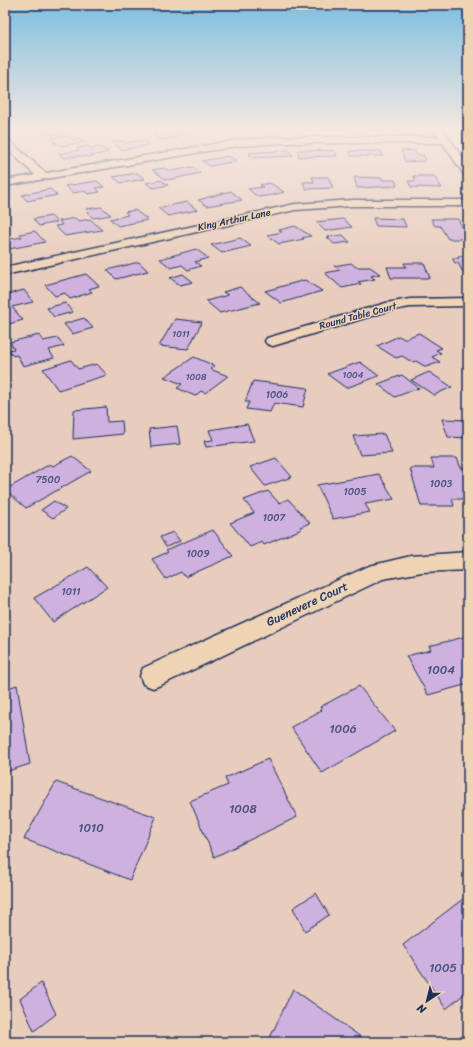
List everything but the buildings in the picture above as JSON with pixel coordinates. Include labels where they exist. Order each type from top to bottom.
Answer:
[{"type":"street","points":[[5,183],[38,177]]},
{"type":"street","name":"King Arthur Lane","points":[[5,271],[295,207],[339,203],[468,203]]},
{"type":"street","name":"Round Table Court","points":[[273,341],[386,307],[410,303],[468,302]]},
{"type":"street","name":"Guenevere Court","points":[[153,676],[377,572],[407,564],[438,561],[468,561]]}]
